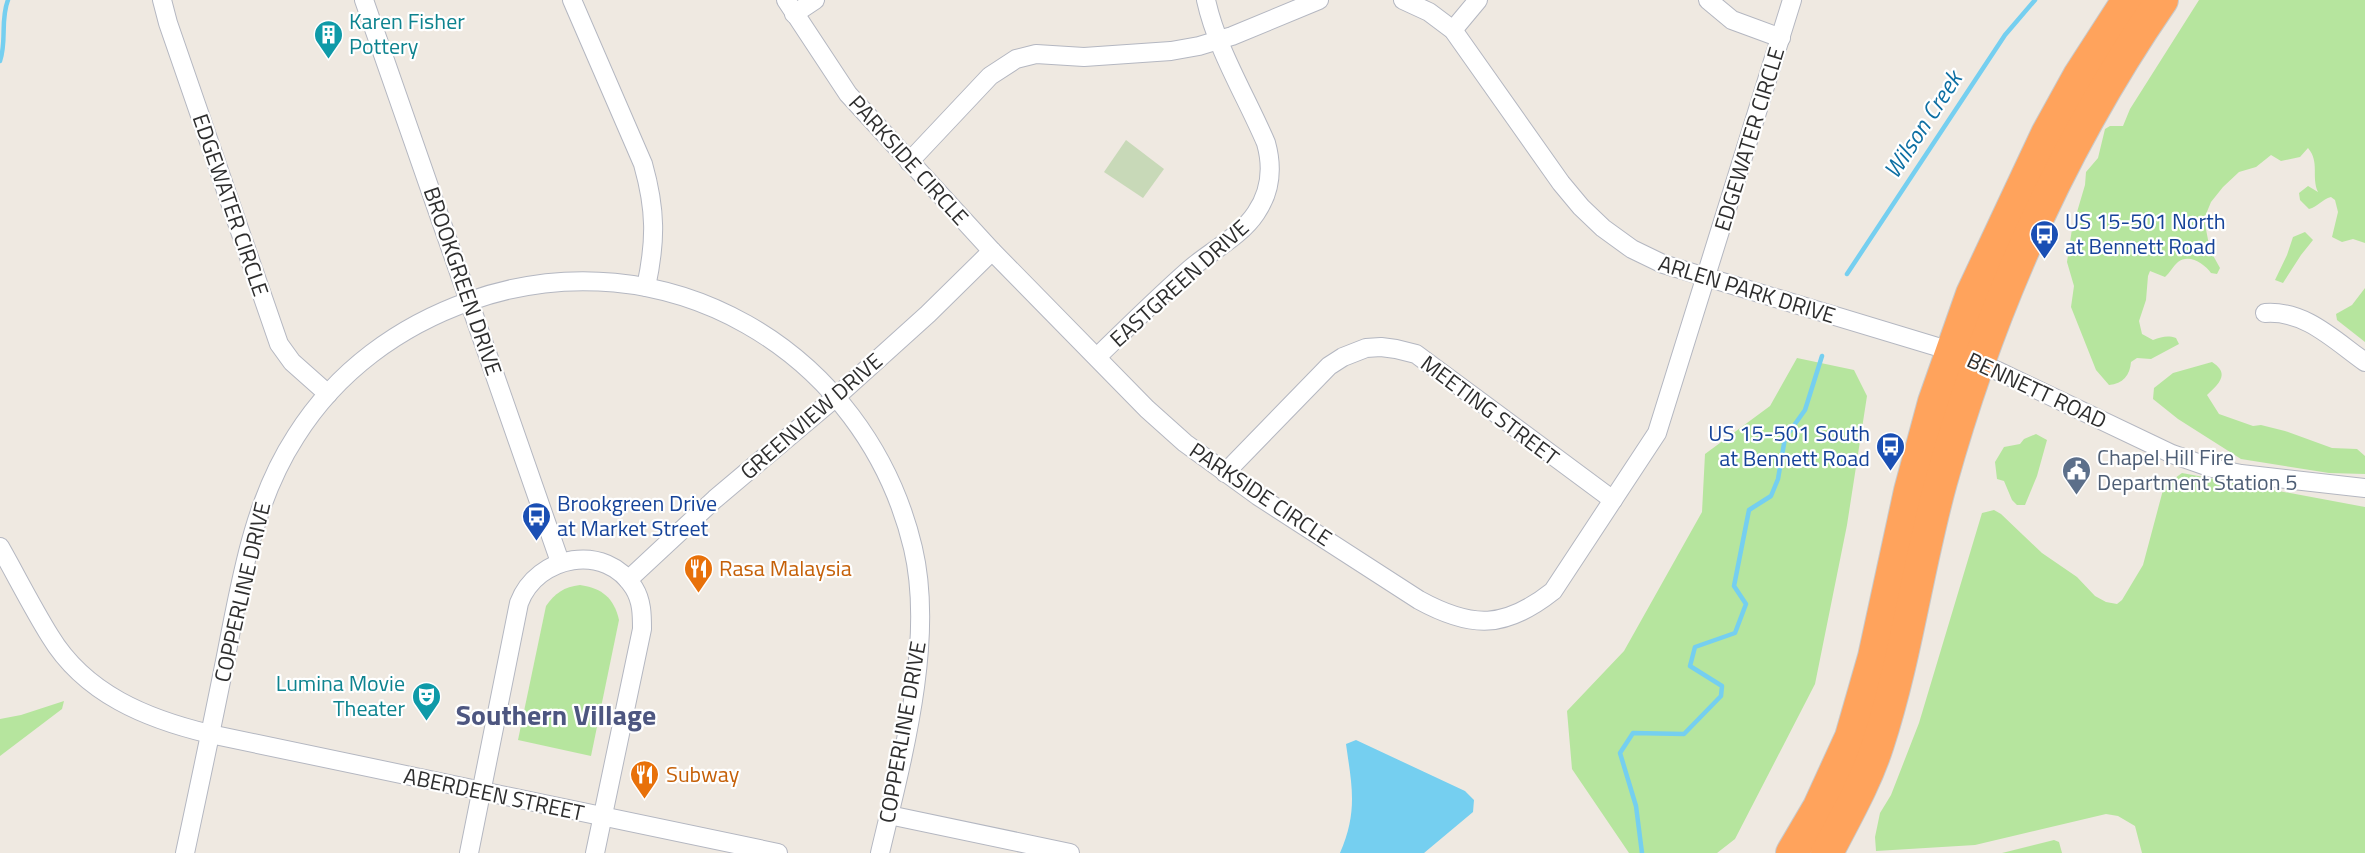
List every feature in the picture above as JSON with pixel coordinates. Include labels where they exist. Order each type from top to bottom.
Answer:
[{"type":"highway","points":[[1827,853],[1854,801],[1878,746],[1940,485],[1965,356],[1972,294],[2048,134],[2079,76],[2128,0]]},
{"type":"highway","points":[[1792,853],[1819,807],[1851,737],[1874,657],[1910,491],[1965,356],[1998,306],[2042,205],[2106,87],[2162,0]]},
{"type":"street","name":"EDGEWATER CIRCLE","points":[[162,0],[279,344],[292,362],[328,394]]},
{"type":"street","name":"BROOKGREEN DRIVE","points":[[364,0],[560,562]]},
{"type":"street","points":[[572,0],[643,164],[649,185],[655,229],[646,287]]},
{"type":"street","points":[[790,7],[815,0]]},
{"type":"street","name":"EASTGREEN DRIVE","points":[[1096,357],[1175,282],[1248,224],[1263,200],[1270,179],[1271,161],[1259,127],[1219,40],[1206,0]]},
{"type":"street","points":[[909,162],[990,76],[1016,59],[1036,54],[1084,57],[1171,51],[1219,40],[1319,0]]},
{"type":"street","name":"ARLEN PARK DRIVE","points":[[1403,0],[1416,4],[1453,30],[1561,183],[1603,228],[1632,249],[1663,264],[1706,278],[1965,356]]},
{"type":"street","points":[[1453,30],[1478,0]]},
{"type":"street","points":[[1708,0],[1732,20],[1780,38]]},
{"type":"street","name":"EDGEWATER CIRCLE","points":[[1706,278],[1792,0]]},
{"type":"street","name":"PARKSIDE CIRCLE","points":[[790,7],[848,94],[992,251],[1146,409],[1185,443],[1226,473],[1419,600],[1446,615],[1484,621],[1501,620],[1537,603],[1553,591],[1657,433],[1706,278]]},
{"type":"street","name":"GREENVIEW DRIVE","points":[[628,580],[715,499],[836,397],[928,314],[992,251]]},
{"type":"street","name":"COPPERLINE DRIVE","points":[[185,853],[245,560],[266,492],[296,436],[328,394],[368,357],[398,335],[429,317],[518,286],[599,282],[646,287],[673,292],[693,299],[743,323],[796,358],[836,397],[868,438],[890,477],[914,550],[919,593],[920,646],[915,687],[880,853]]},
{"type":"street","points":[[2265,313],[2282,312],[2298,316],[2365,362]]},
{"type":"street","name":"MEETING STREET","points":[[1226,473],[1329,366],[1355,351],[1381,347],[1396,348],[1416,354],[1613,500]]},
{"type":"street","name":"BENNETT ROAD","points":[[1965,356],[2172,454],[2212,468],[2241,474],[2365,488]]},
{"type":"street","name":"ABERDEEN STREET","points":[[0,548],[50,637],[76,669],[110,697],[129,708],[164,722],[210,735],[778,853]]},
{"type":"street","points":[[469,853],[519,603],[527,587],[549,568],[560,562],[576,559],[610,566],[628,580],[636,591],[642,611],[642,629],[595,853]]},
{"type":"street","points":[[889,815],[1070,853]]},
{"type":"green space","points":[[2199,0],[2365,0],[2365,243],[2353,239],[2342,242],[2332,237],[2338,212],[2335,200],[2331,197],[2309,209],[2300,200],[2299,193],[2308,186],[2318,192],[2314,159],[2308,148],[2300,157],[2281,161],[2271,155],[2256,167],[2239,172],[2211,202],[2204,219],[2210,250],[2220,268],[2217,274],[2211,273],[2205,266],[2192,259],[2187,259],[2178,262],[2165,277],[2150,271],[2148,276],[2146,300],[2139,321],[2142,334],[2153,340],[2173,337],[2179,344],[2151,359],[2137,358],[2131,362],[2125,378],[2109,385],[2096,370],[2071,307],[2074,286],[2067,262],[2072,229],[2085,185],[2086,172],[2098,158],[2105,129],[2110,126],[2123,126],[2130,109]]},
{"type":"green space","points":[[1126,140],[1164,169],[1143,198],[1104,172]]},
{"type":"green space","points":[[2305,232],[2313,240],[2283,283],[2275,280],[2293,237]]},
{"type":"green space","points":[[2365,288],[2365,342],[2337,320],[2336,314],[2352,305]]},
{"type":"green space","points":[[1797,358],[1854,370],[1867,396],[1847,525],[1815,684],[1735,839],[1717,853],[1629,853],[1572,769],[1567,711],[1624,651],[1702,512],[1705,454],[1770,406]]},
{"type":"green space","points":[[2212,362],[2218,366],[2222,375],[2207,395],[2219,414],[2253,426],[2261,425],[2285,431],[2332,448],[2357,449],[2365,456],[2365,474],[2329,473],[2241,459],[2178,419],[2153,399],[2154,388],[2173,373]]},
{"type":"green space","points":[[2036,434],[2047,440],[2037,476],[2025,505],[2017,505],[2012,500],[2004,481],[1997,479],[1995,462],[2004,447],[2020,444],[2024,439]]},
{"type":"green space","points":[[2182,473],[2365,507],[2365,853],[2142,853],[2135,826],[2118,816],[2106,814],[1975,845],[1876,851],[1875,837],[1880,813],[1891,795],[1919,723],[1982,513],[1994,510],[2001,514],[2042,553],[2077,577],[2095,596],[2106,602],[2117,604],[2122,600],[2143,565],[2163,490],[2167,484]]},
{"type":"green space","points":[[580,585],[588,586],[606,595],[614,606],[619,620],[591,756],[518,740],[546,606],[560,591]]},
{"type":"green space","points":[[64,701],[62,709],[0,756],[0,719],[21,715]]},
{"type":"green space","points":[[2054,840],[2059,842],[2062,853],[2002,853]]},
{"type":"water","points":[[1356,740],[1465,791],[1474,800],[1473,812],[1424,853],[1340,853],[1346,838],[1352,799],[1346,744]]},
{"type":"waterway","points":[[0,61],[4,15],[8,0]]},
{"type":"waterway","name":"Wilson Creek","points":[[1847,274],[2005,35],[2035,0]]},
{"type":"waterway","name":"Wilson Creek","points":[[1642,853],[1636,806],[1620,753],[1633,733],[1684,734],[1721,696],[1722,686],[1690,666],[1695,647],[1735,633],[1746,604],[1734,586],[1749,510],[1771,496],[1778,479],[1785,438],[1805,410],[1822,356]]},
{"type":"place","name":"Karen Fisher Pottery","points":[[328,60]]},
{"type":"place","name":"US 15-501 North at Bennett Road","points":[[2044,260]]},
{"type":"place","name":"US 15-501 South at Bennett Road","points":[[1891,472]]},
{"type":"place","name":"Chapel Hill Fire Department Station 5","points":[[2076,496]]},
{"type":"place","name":"Brookgreen Drive at Market Street","points":[[536,542]]},
{"type":"place","name":"Rasa Malaysia","points":[[698,594]]},
{"type":"place","name":"Lumina Movie Theater","points":[[426,722]]},
{"type":"place","name":"Subway","points":[[645,800]]},
{"type":"district","name":"Southern Village","points":[[556,715]]}]
